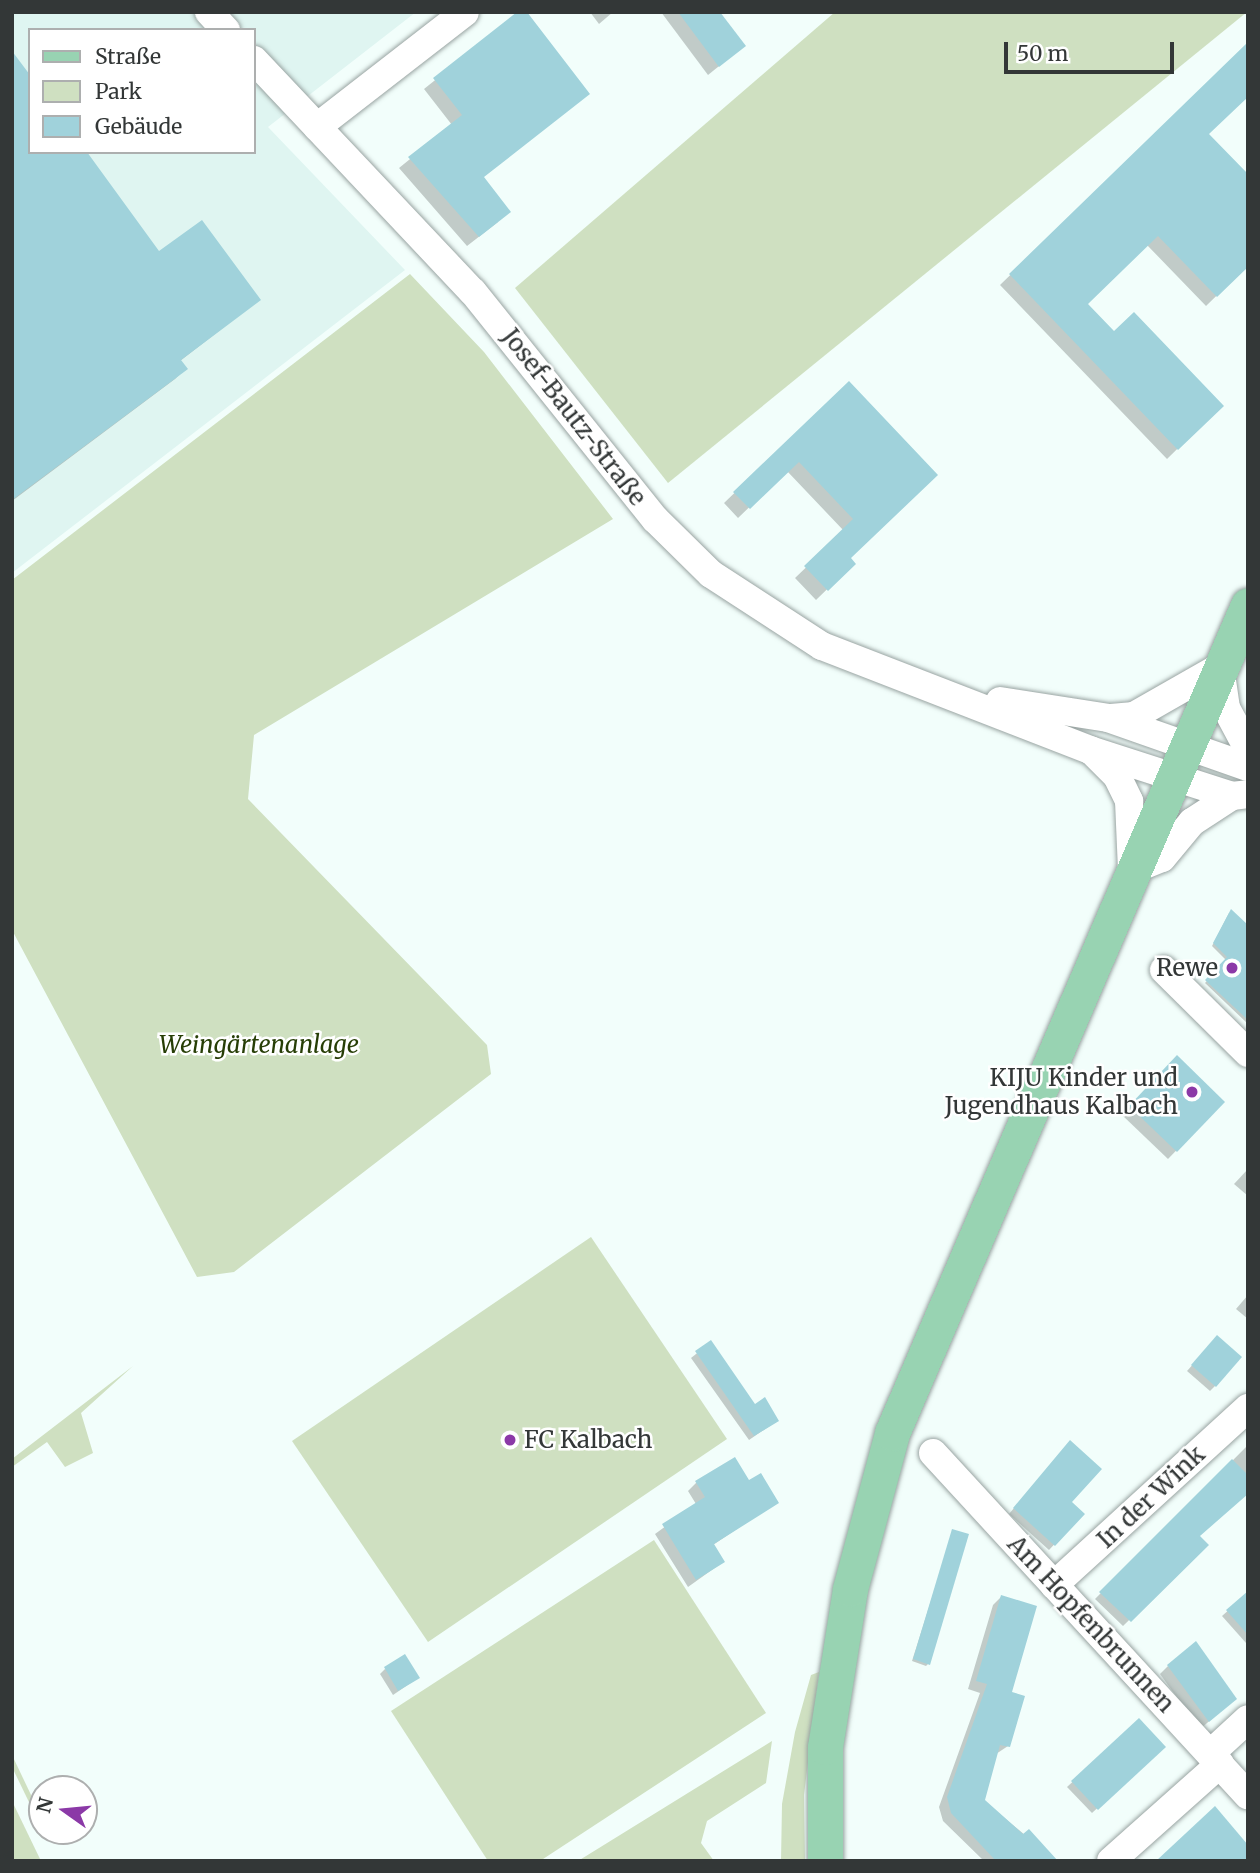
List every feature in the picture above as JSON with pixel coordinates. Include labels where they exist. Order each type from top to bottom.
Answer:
[{"type":"main road","points":[[825,1861],[825,1748],[848,1602],[892,1433],[915,1368],[1248,605]]},
{"type":"street","points":[[209,12],[224,28]]},
{"type":"street","points":[[317,127],[465,12]]},
{"type":"street","name":"Josef-Bautz-Straße","points":[[256,62],[473,292],[655,519],[710,574],[822,646],[953,693],[1090,750],[1248,766]]},
{"type":"street","points":[[1220,667],[1226,708],[1248,749]]},
{"type":"street","name":"Josef-Bautz-Straße","points":[[953,693],[1108,718],[1134,716],[1220,667]]},
{"type":"street","name":"Josef-Bautz-Straße","points":[[1108,718],[1240,795]]},
{"type":"street","name":"Josef-Bautz-Straße","points":[[1090,750],[1117,776],[1129,801],[1132,870],[1161,858],[1192,822],[1240,795]]},
{"type":"street","points":[[1164,970],[1248,1053]]},
{"type":"street","name":"In der Wink","points":[[1054,1586],[1248,1408]]},
{"type":"street","name":"Am Hopfenbrunnen","points":[[933,1453],[1248,1795]]},
{"type":"street","points":[[1111,1861],[1216,1758],[1248,1719]]},
{"type":"shaded area","points":[[12,12],[416,12],[268,127],[405,270],[12,573]]},
{"type":"green space","points":[[835,12],[1247,12],[668,483],[515,288]]},
{"type":"green space","name":"Weingärtenanlage","points":[[410,274],[484,352],[613,519],[254,735],[248,799],[487,1045],[491,1074],[234,1272],[197,1277],[12,930],[12,580]]},
{"type":"green space","name":"FC Kalbach","points":[[591,1237],[727,1439],[428,1642],[292,1441]]},
{"type":"green space","points":[[133,1366],[81,1413],[93,1453],[65,1467],[47,1442],[12,1467],[12,1459]]},
{"type":"green space","points":[[654,1540],[766,1713],[540,1861],[488,1861],[391,1711]]},
{"type":"green space","points":[[819,1672],[804,1795],[805,1861],[781,1861],[782,1804],[795,1732],[811,1675]]},
{"type":"green space","points":[[772,1741],[766,1783],[707,1821],[701,1843],[714,1861],[578,1861]]},
{"type":"green space","points":[[12,1755],[28,1789],[28,1800],[12,1767]]},
{"type":"green space","points":[[12,1801],[28,1834],[28,1845],[33,1845],[41,1861],[12,1861]]},
{"type":"building","points":[[517,12],[527,12],[590,94],[484,177],[511,212],[479,237],[408,157],[462,115],[433,78]]},
{"type":"building","points":[[678,12],[720,12],[746,46],[719,67]]},
{"type":"building","points":[[1248,42],[1248,97],[1209,134],[1248,174],[1248,267],[1217,297],[1158,236],[1088,304],[1114,331],[1134,312],[1224,406],[1178,450],[1009,274]]},
{"type":"building","points":[[12,51],[28,72],[28,154],[88,154],[159,251],[202,220],[261,300],[181,360],[188,369],[12,500]]},
{"type":"building","points":[[849,381],[938,475],[851,558],[856,564],[828,591],[804,566],[853,519],[799,462],[750,509],[733,492]]},
{"type":"building","name":"Rewe","points":[[1231,909],[1248,925],[1248,1020],[1205,980],[1227,957],[1213,943]]},
{"type":"building","points":[[1177,1055],[1225,1102],[1177,1152],[1129,1106]]},
{"type":"building","points":[[1217,1335],[1242,1357],[1216,1387],[1191,1365]]},
{"type":"building","points":[[711,1340],[755,1404],[765,1397],[779,1421],[754,1436],[695,1351]]},
{"type":"building","points":[[1070,1440],[1102,1469],[1072,1502],[1085,1514],[1055,1546],[1013,1508]]},
{"type":"building","points":[[735,1457],[749,1480],[761,1473],[779,1503],[714,1544],[725,1562],[696,1580],[662,1524],[705,1497],[695,1481]]},
{"type":"building","points":[[1232,1459],[1248,1475],[1248,1494],[1200,1536],[1209,1545],[1131,1622],[1099,1592]]},
{"type":"building","points":[[952,1529],[969,1534],[930,1665],[913,1659]]},
{"type":"building","points":[[1248,1591],[1248,1635],[1226,1610]]},
{"type":"building","points":[[1001,1595],[1037,1606],[1012,1692],[1025,1696],[1010,1747],[1000,1745],[985,1800],[1023,1834],[1029,1829],[1058,1861],[996,1861],[951,1813],[947,1797],[987,1684],[976,1681]]},
{"type":"building","points":[[1196,1641],[1237,1699],[1209,1722],[1167,1665]]},
{"type":"building","points":[[405,1654],[420,1678],[398,1691],[384,1667]]},
{"type":"building","points":[[1139,1718],[1166,1747],[1098,1810],[1071,1781]]},
{"type":"building","points":[[1215,1806],[1248,1845],[1248,1861],[1156,1861]]},
{"type":"place","name":"Rewe","points":[[1232,968]]},
{"type":"place","name":"KIJU Kinder und Jugendhaus Kalbach","points":[[1192,1092]]},
{"type":"place","name":"FC Kalbach","points":[[510,1440]]}]
